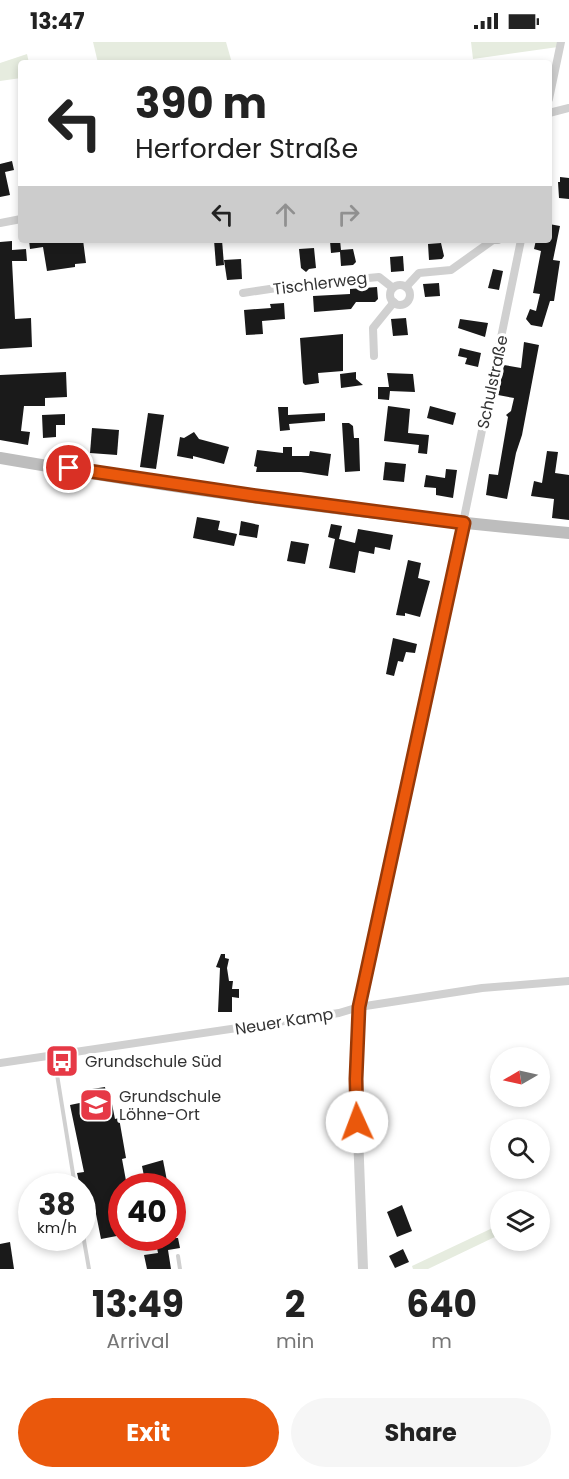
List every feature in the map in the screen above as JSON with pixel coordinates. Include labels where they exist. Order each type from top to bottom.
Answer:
[{"type":"main road","points":[[0,458],[245,495],[464,523],[569,533]]},
{"type":"street","points":[[552,85],[561,42]]},
{"type":"street","points":[[552,112],[569,108]]},
{"type":"street","points":[[0,223],[18,220]]},
{"type":"street","points":[[406,287],[419,273],[451,270],[489,243]]},
{"type":"street","name":"Schulstraße","points":[[464,523],[520,243]]},
{"type":"street","name":"Tischlerweg","points":[[243,293],[379,276],[393,288]]},
{"type":"street","points":[[399,285],[406,287],[410,294],[406,302],[394,302],[390,295],[393,288],[399,285]]},
{"type":"street","points":[[374,356],[373,328],[394,302]]},
{"type":"street","points":[[363,1269],[356,1079],[359,1007],[464,523]]},
{"type":"street","name":"Neuer Kamp","points":[[0,1063],[339,1013],[359,1007],[482,988],[569,981]]},
{"type":"lane","points":[[53,1056],[73,1173]]},
{"type":"lane","points":[[86,1251],[89,1269]]},
{"type":"lane","points":[[178,1256],[180,1269]]},
{"type":"shaded area","points":[[93,42],[226,42],[231,60],[97,60]]},
{"type":"shaded area","points":[[471,42],[559,42],[558,47],[473,59]]},
{"type":"shaded area","points":[[27,54],[28,60],[18,60],[18,78],[0,81],[0,63]]},
{"type":"shaded area","points":[[490,1229],[490,1239],[428,1269],[413,1269],[412,1266]]},
{"type":"building","points":[[12,161],[14,170],[5,172],[10,195],[0,197],[0,164]]},
{"type":"building","points":[[560,177],[569,178],[569,199],[559,198]]},
{"type":"building","points":[[552,225],[560,226],[553,260],[560,261],[554,301],[550,301],[542,327],[531,325],[526,319],[530,309],[536,311],[540,294],[533,293],[541,251],[534,249],[535,243],[552,243]]},
{"type":"building","points":[[12,241],[12,250],[26,249],[27,261],[12,261],[15,319],[31,318],[32,347],[0,349],[0,242]]},
{"type":"building","points":[[29,243],[83,243],[86,263],[47,271],[43,247],[30,249]]},
{"type":"building","points":[[214,243],[222,243],[224,265],[216,266]]},
{"type":"building","points":[[330,243],[340,243],[341,250],[353,249],[356,262],[353,265],[341,266],[340,252],[331,253]]},
{"type":"building","points":[[441,243],[444,256],[442,259],[429,260],[428,244]]},
{"type":"building","points":[[314,248],[316,268],[306,272],[301,268],[299,249]]},
{"type":"building","points":[[403,256],[404,271],[391,272],[390,257]]},
{"type":"building","points":[[241,259],[242,279],[227,280],[224,260]]},
{"type":"building","points":[[493,269],[503,271],[499,290],[488,288]]},
{"type":"building","points":[[439,283],[440,296],[425,297],[423,284]]},
{"type":"building","points":[[377,287],[378,299],[375,302],[356,302],[351,309],[314,312],[313,296],[350,294],[350,289]]},
{"type":"building","points":[[284,303],[285,319],[262,321],[263,334],[246,335],[244,310],[271,308],[270,304]]},
{"type":"building","points":[[406,318],[408,335],[393,336],[391,319]]},
{"type":"building","points":[[460,319],[488,323],[485,337],[458,328]]},
{"type":"building","points":[[343,334],[343,371],[318,373],[319,383],[305,385],[300,338]]},
{"type":"building","points":[[524,342],[539,345],[507,499],[486,495],[489,474],[498,475],[508,417],[506,415],[511,411],[514,398],[498,395],[504,365],[521,368]]},
{"type":"building","points":[[460,348],[481,353],[478,367],[465,364],[467,358],[458,356]]},
{"type":"building","points":[[66,372],[67,397],[45,398],[45,406],[24,406],[21,431],[30,432],[28,445],[0,440],[0,375]]},
{"type":"building","points":[[356,372],[356,379],[363,385],[341,388],[340,374]]},
{"type":"building","points":[[387,373],[413,374],[415,392],[390,391],[389,400],[378,399],[378,387],[389,387]]},
{"type":"building","points":[[388,406],[410,409],[408,433],[429,435],[427,454],[418,453],[419,445],[384,441]]},
{"type":"building","points":[[430,406],[456,413],[453,425],[427,418]]},
{"type":"building","points":[[278,407],[288,407],[288,415],[325,413],[325,421],[289,424],[290,430],[280,431]]},
{"type":"building","points":[[148,413],[164,415],[156,469],[140,467]]},
{"type":"building","points":[[65,414],[65,425],[56,425],[56,437],[43,438],[42,415]]},
{"type":"building","points":[[342,423],[349,423],[353,426],[354,438],[359,438],[360,471],[345,472]]},
{"type":"building","points":[[92,428],[119,430],[117,455],[90,453]]},
{"type":"building","points":[[194,432],[199,439],[229,447],[224,464],[193,456],[193,459],[177,456],[180,437],[184,438]]},
{"type":"building","points":[[283,447],[292,447],[292,456],[309,456],[310,451],[331,454],[328,476],[301,472],[256,472],[257,467],[254,466],[257,450],[283,453]]},
{"type":"building","points":[[547,451],[558,452],[555,473],[569,475],[569,520],[552,518],[554,499],[531,496],[534,481],[542,483]]},
{"type":"building","points":[[385,462],[406,464],[404,482],[383,480]]},
{"type":"building","points":[[446,469],[457,470],[453,498],[436,495],[436,488],[424,487],[426,475],[445,478]]},
{"type":"building","points":[[197,517],[220,521],[218,530],[237,534],[234,546],[193,538]]},
{"type":"building","points":[[241,521],[259,525],[257,538],[239,535]]},
{"type":"building","points":[[331,524],[342,526],[339,539],[355,543],[358,529],[393,535],[390,550],[375,547],[374,554],[359,551],[355,573],[329,568],[335,539],[328,537]]},
{"type":"building","points":[[291,541],[309,544],[305,564],[287,561]]},
{"type":"building","points":[[408,560],[421,563],[418,578],[430,581],[420,617],[405,613],[405,616],[396,615]]},
{"type":"building","points":[[393,638],[417,644],[415,653],[406,652],[403,662],[398,661],[394,676],[386,674]]},
{"type":"building","points":[[221,954],[225,954],[225,958],[229,959],[227,968],[229,981],[233,981],[232,989],[239,989],[239,998],[232,997],[232,1012],[218,1012],[220,968],[216,967]]},
{"type":"building","points":[[105,1087],[107,1100],[111,1099],[115,1119],[119,1118],[126,1158],[122,1159],[125,1173],[108,1173],[108,1238],[101,1239],[96,1214],[96,1173],[77,1173],[84,1172],[70,1105],[94,1100],[92,1089]]},
{"type":"building","points":[[163,1160],[166,1173],[143,1173],[142,1166]]},
{"type":"building","points":[[402,1205],[412,1231],[397,1237],[387,1212]]},
{"type":"building","points":[[10,1242],[14,1269],[0,1269],[0,1244]]},
{"type":"building","points":[[403,1249],[409,1262],[395,1268],[389,1256]]},
{"type":"building","points":[[158,1251],[168,1251],[171,1269],[147,1269],[144,1255],[158,1253]]},
{"type":"place","name":"Grundschule Süd","points":[[62,1061]]},
{"type":"place","name":"Grundschule Löhne-Ort","points":[[96,1105]]},
{"type":"route","points":[[69,468],[257,496],[464,523],[359,1007],[357,1122]]}]
